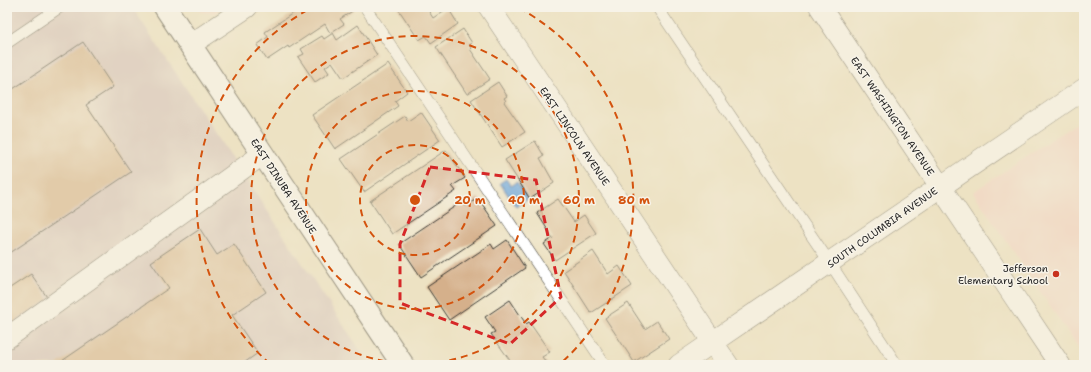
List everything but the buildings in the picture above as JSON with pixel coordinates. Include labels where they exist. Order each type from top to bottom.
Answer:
[{"type":"street","points":[[190,45],[247,7]]},
{"type":"street","name":"EAST LINCOLN AVENUE","points":[[489,7],[728,365]]},
{"type":"street","name":"EAST WASHINGTON AVENUE","points":[[820,7],[1060,365]]},
{"type":"street","name":"EAST DINUBA AVENUE","points":[[167,8],[190,45],[403,365]]},
{"type":"street","name":"SOUTH COLUMBIA AVENUE","points":[[679,365],[1084,89]]},
{"type":"street","points":[[7,338],[263,154]]},
{"type":"lane","points":[[7,43],[60,7]]},
{"type":"lane","points":[[365,7],[605,365]]},
{"type":"lane","points":[[658,7],[897,365]]},
{"type":"highlighted area","points":[[430,167],[536,180],[561,297],[510,344],[400,303],[400,244]]},
{"type":"shaded area","points":[[7,7],[132,7],[370,365],[7,365]]},
{"type":"shaded area","points":[[197,7],[223,7],[214,13],[201,12]]},
{"type":"shaded area","name":"Jefferson Elementary School","points":[[1084,118],[1084,356],[973,192]]},
{"type":"water","points":[[506,179],[511,186],[517,182],[528,199],[516,207],[500,183]]},
{"type":"place","name":"Jefferson Elementary School","points":[[1056,274]]}]
